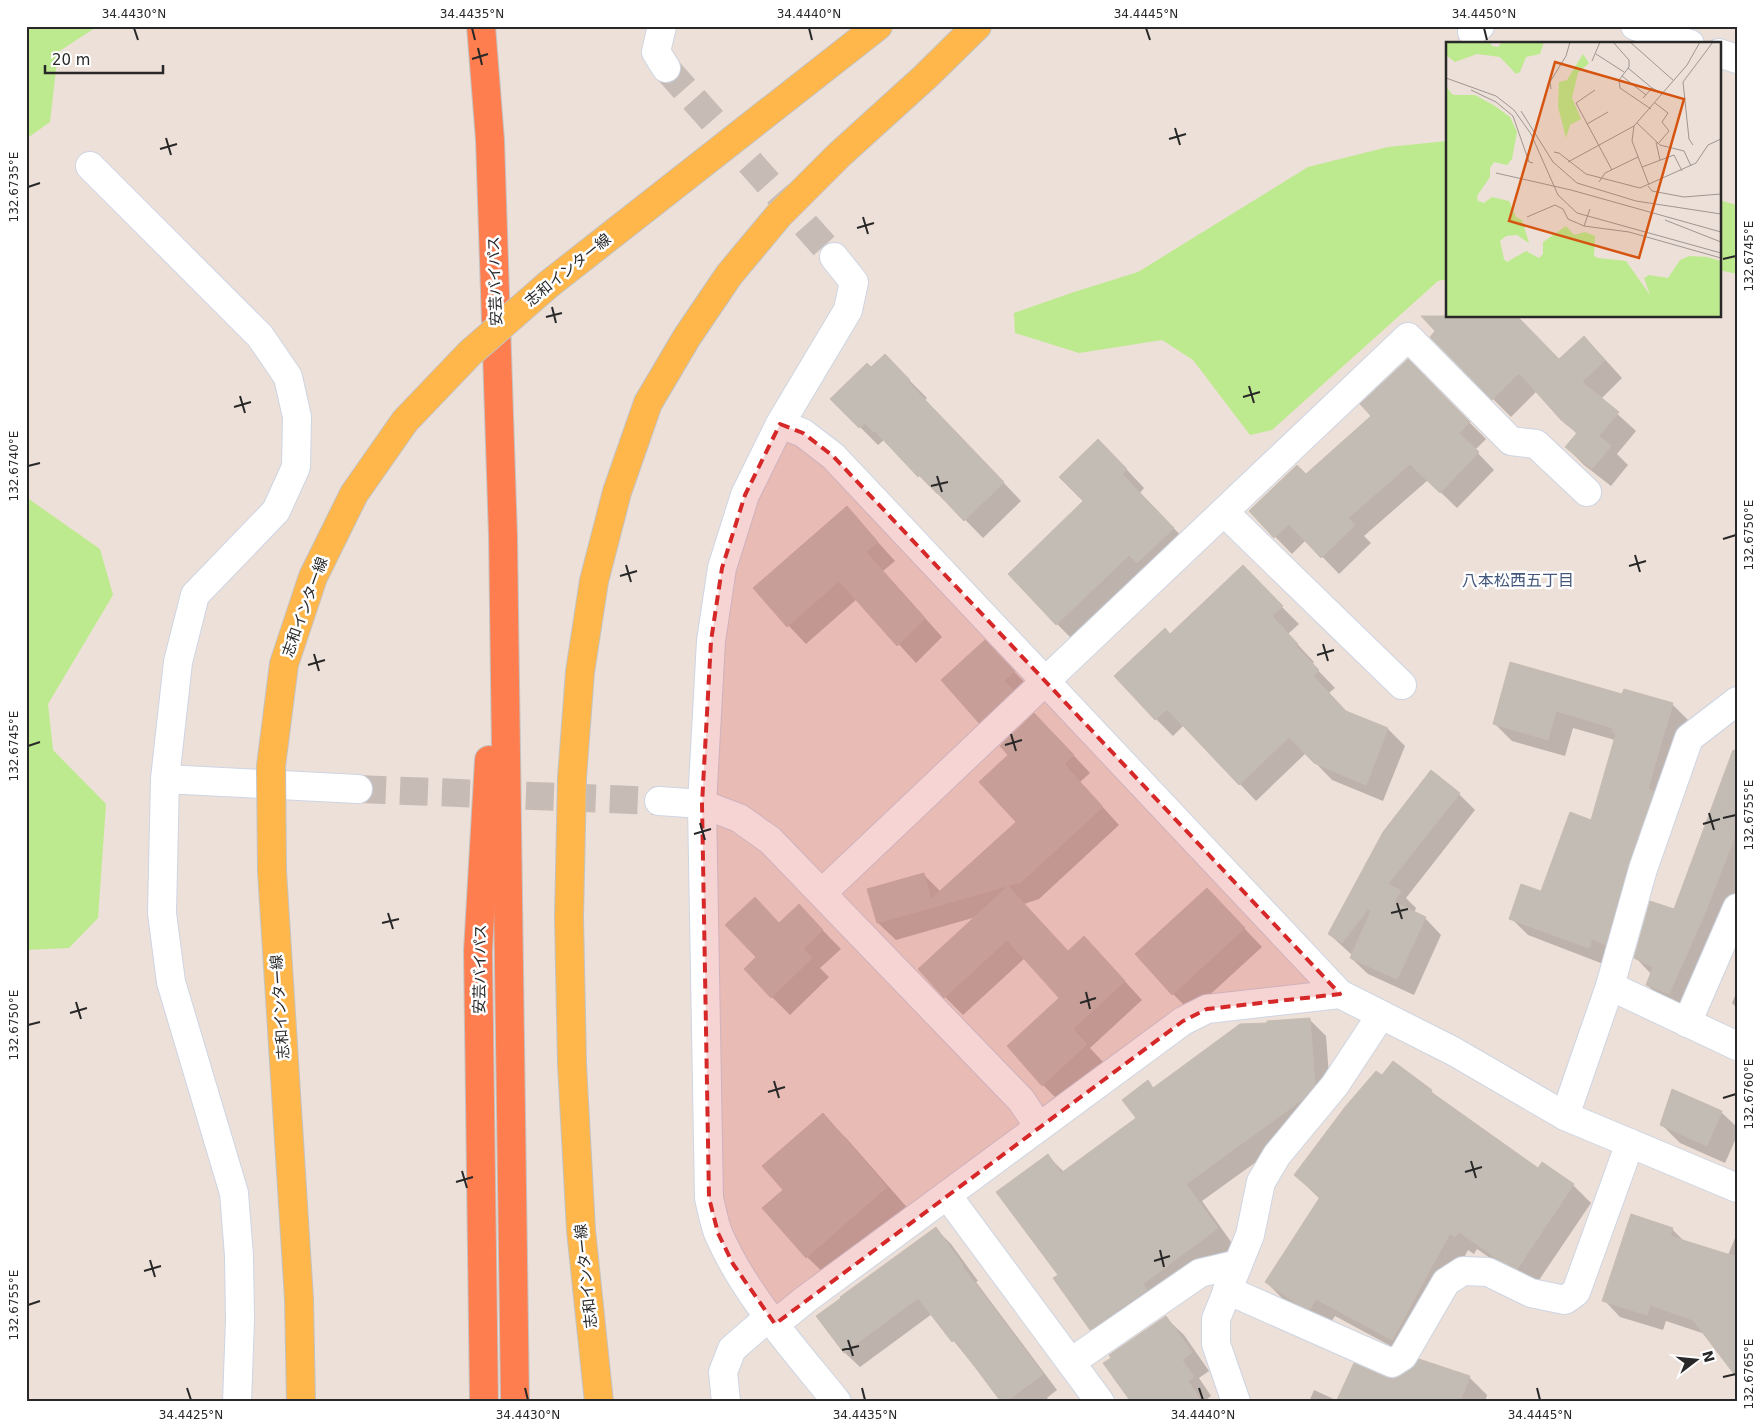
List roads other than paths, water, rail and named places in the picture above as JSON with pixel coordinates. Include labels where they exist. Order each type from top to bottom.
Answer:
[{"type":"highway","name":"安芸バイパス","points":[[481,26],[490,140],[503,536],[516,1402]]},
{"type":"highway","name":"安芸バイパス","points":[[484,1402],[478,951],[503,536]]},
{"type":"main road","name":"志和インター線","points":[[301,1402],[299,1299],[272,871],[271,766],[284,664],[313,577],[354,494],[405,421],[470,353],[549,284],[878,26]]},
{"type":"main road","name":"志和インター線","points":[[599,1402],[581,1230],[572,1064],[569,917],[572,778],[580,672],[594,581],[617,492],[648,403],[686,337],[729,275],[779,215],[839,155],[925,77],[977,26]]},
{"type":"street","points":[[662,26],[656,52],[666,68]]},
{"type":"street","points":[[1635,26],[1684,42]]},
{"type":"street","points":[[1720,53],[1737,59]]},
{"type":"street","points":[[90,166],[260,336],[288,377],[296,417],[296,467],[276,511],[236,550],[195,595],[178,662],[165,779],[162,913],[171,982],[234,1193],[239,1256],[240,1320],[237,1402]]},
{"type":"street","points":[[834,257],[854,282],[848,310],[780,424],[745,495],[722,568],[711,641],[702,804],[709,1198],[718,1233],[733,1264],[772,1320],[837,1402]]},
{"type":"street","points":[[822,893],[1408,337],[1511,441],[1536,444],[1587,492]]},
{"type":"street","points":[[780,424],[802,433],[833,456],[1340,994],[1453,1051],[1565,1116],[1737,1188]]},
{"type":"street","points":[[1224,512],[1402,685]]},
{"type":"street","points":[[1565,1116],[1610,986],[1643,869],[1689,738],[1737,701]]},
{"type":"street","points":[[165,779],[358,789]]},
{"type":"street","points":[[659,801],[702,804],[739,818],[770,840],[1021,1100],[1039,1128]]},
{"type":"street","points":[[1688,1023],[1737,908]]},
{"type":"street","points":[[1610,986],[1737,1046]]},
{"type":"street","points":[[726,1402],[723,1372],[732,1349],[772,1320],[806,1299],[1184,1020],[1207,1009],[1340,994]]},
{"type":"street","points":[[1236,1402],[1216,1344],[1216,1319],[1250,1235],[1261,1182],[1273,1162],[1336,1085],[1382,1015]]},
{"type":"street","points":[[1227,1290],[1392,1363],[1403,1356],[1446,1282],[1462,1271],[1488,1272],[1531,1293],[1565,1300],[1576,1292],[1630,1143]]},
{"type":"street","points":[[947,1195],[1100,1402]]},
{"type":"street","points":[[1071,1362],[1200,1273],[1238,1264]]},
{"type":"tunnel","points":[[666,68],[834,257]]},
{"type":"tunnel","points":[[358,789],[659,801]]},
{"type":"district","name":"八本松西五丁目","points":[[1518,580]]}]
